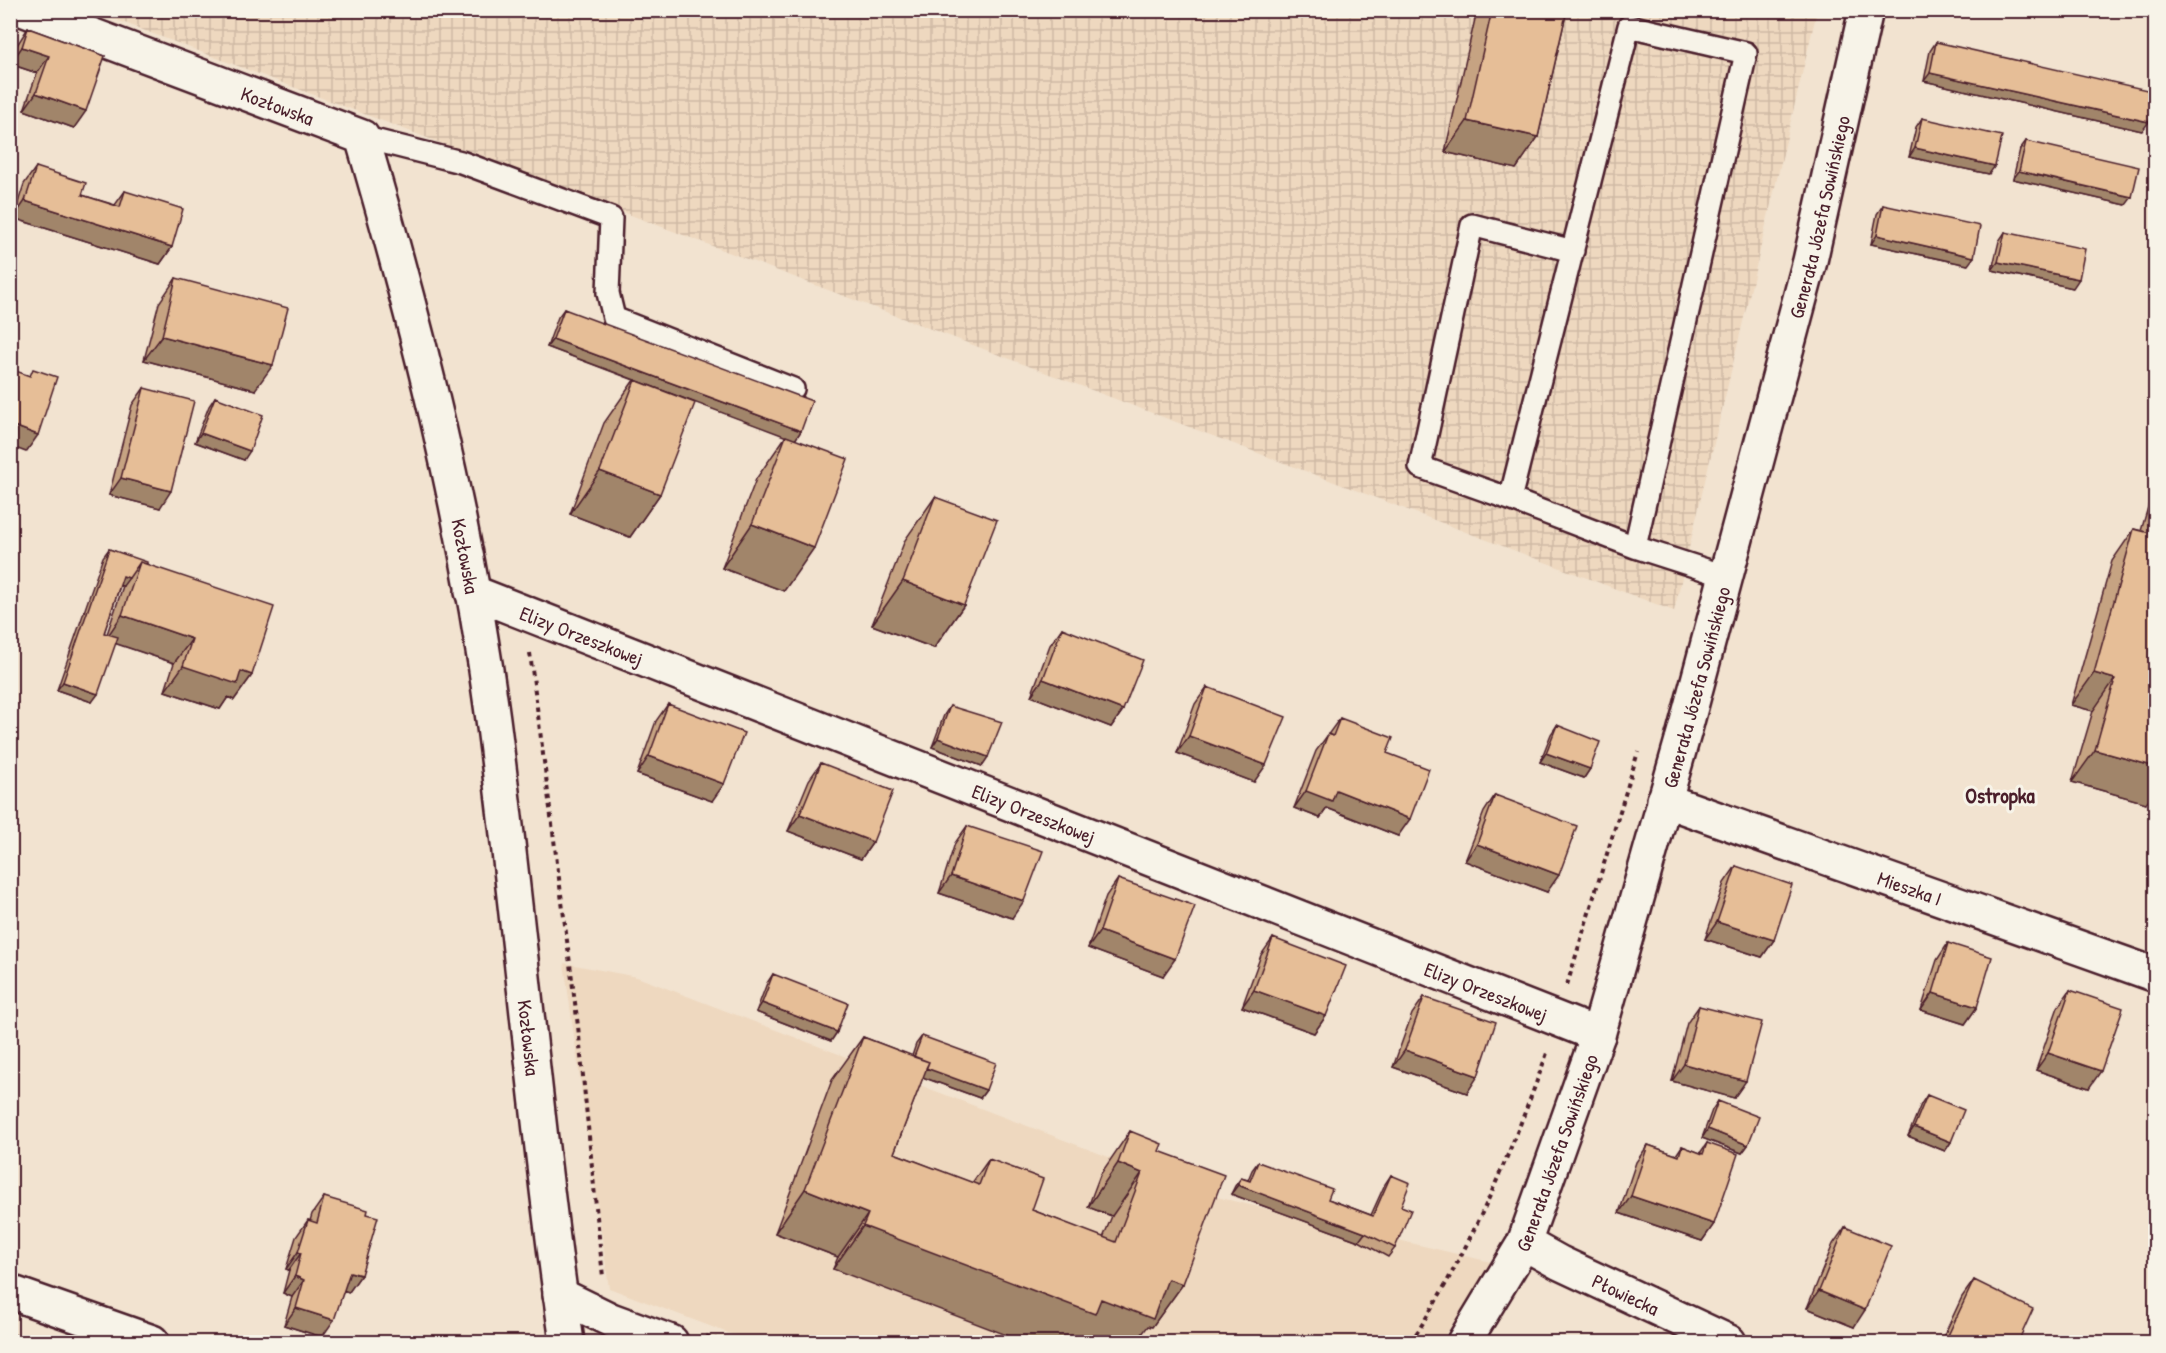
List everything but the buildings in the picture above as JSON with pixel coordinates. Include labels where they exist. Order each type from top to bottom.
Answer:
[{"type":"street","name":"Kozłowska","points":[[25,10],[363,137],[399,265],[459,520],[472,592],[493,719],[567,1342]]},
{"type":"street","name":"Generała Józefa Sowińskiego","points":[[1464,1342],[1524,1243],[1598,1035],[1810,261],[1866,10]]},
{"type":"street","name":"Elizy Orzeszkowej","points":[[472,592],[1598,1035]]},
{"type":"street","name":"Mieszka I","points":[[1664,800],[1887,877],[2156,975]]},
{"type":"street","name":"Płowiecka","points":[[1524,1243],[1729,1342]]},
{"type":"street","points":[[10,1292],[152,1342]]},
{"type":"street","points":[[560,1295],[612,1320],[671,1342]]},
{"type":"lane","points":[[1510,499],[1629,27],[1746,53],[1635,547]]},
{"type":"lane","points":[[363,137],[461,162],[611,218],[608,293],[614,318],[793,389]]},
{"type":"lane","points":[[1573,251],[1472,225],[1420,467],[1635,547],[1725,576]]},
{"type":"path","points":[[530,651],[578,1026],[603,1281]]},
{"type":"path","points":[[1563,997],[1640,745]]},
{"type":"path","points":[[1411,1342],[1446,1285],[1488,1203],[1516,1138],[1550,1045]]},
{"type":"shaded area","points":[[93,11],[1817,11],[1674,611]]},
{"type":"shaded area","points":[[564,963],[637,977],[1208,1195],[1495,1263],[1440,1342],[752,1342],[609,1288]]},
{"type":"district","name":"Ostropka","points":[[2000,795]]}]
